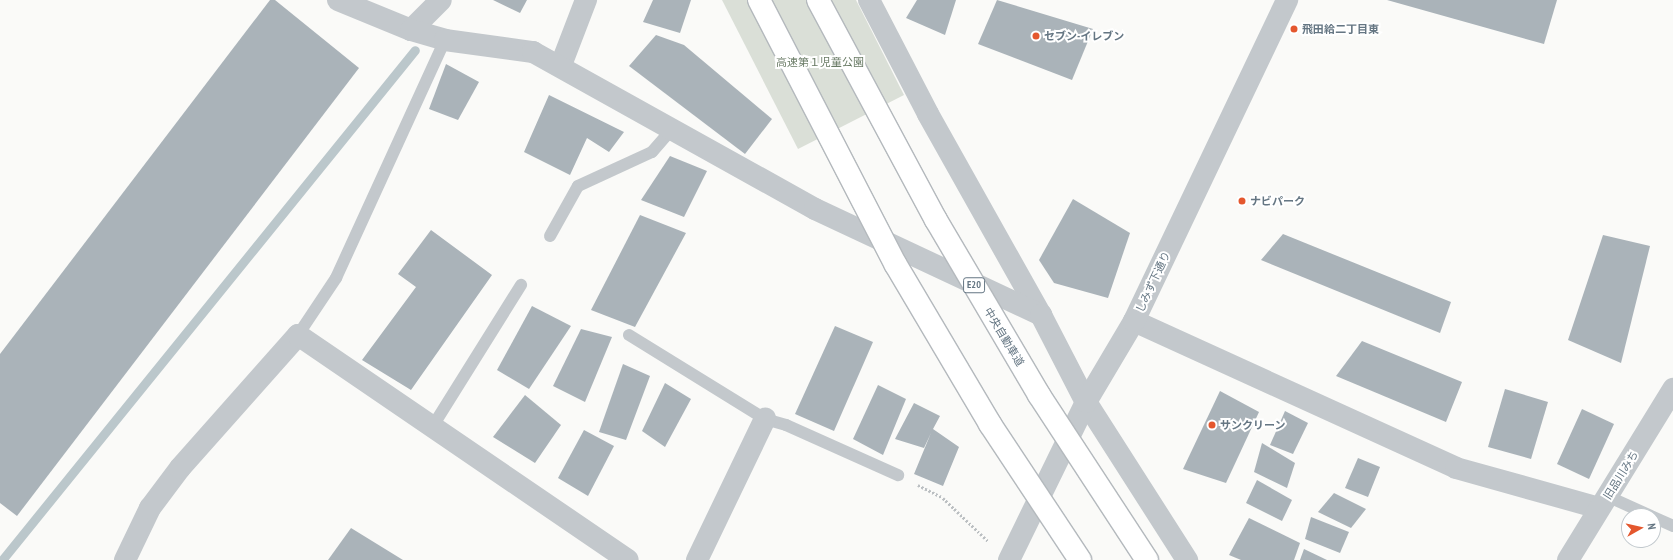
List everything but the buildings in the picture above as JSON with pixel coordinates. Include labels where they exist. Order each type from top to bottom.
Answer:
[{"type":"highway","points":[[759,0],[896,265],[990,424],[1080,560]]},
{"type":"highway","name":"中央自動車道","points":[[818,0],[936,220],[1039,395],[1147,560]]},
{"type":"street","points":[[338,0],[411,30],[445,40],[533,52],[561,65],[815,208],[1041,315]]},
{"type":"street","points":[[411,30],[441,0]]},
{"type":"street","points":[[561,65],[586,0]]},
{"type":"street","points":[[869,0],[928,114],[1041,315],[1086,402],[1187,560]]},
{"type":"street","name":"しみず下通り","points":[[1009,560],[1086,402],[1134,321],[1287,0]]},
{"type":"street","points":[[1134,321],[1456,468],[1604,503]]},
{"type":"street","points":[[125,560],[150,508],[180,468],[298,335],[431,429],[628,560]]},
{"type":"street","name":"旧品川みち","points":[[1568,560],[1673,389]]},
{"type":"street","points":[[697,560],[765,419]]},
{"type":"lane","points":[[298,335],[336,278],[445,40]]},
{"type":"lane","points":[[550,236],[578,186],[652,152],[673,128]]},
{"type":"lane","points":[[431,429],[521,285]]},
{"type":"lane","points":[[629,335],[765,419],[786,424],[898,475]]},
{"type":"lane","points":[[1604,503],[1622,508]]},
{"type":"lane","points":[[1661,520],[1673,526]]},
{"type":"path","points":[[898,475],[943,498],[992,544]]},
{"type":"green space","name":"高速第１児童公園","points":[[722,0],[856,0],[904,95],[798,149]]},
{"type":"waterway","points":[[2,560],[415,50]]},
{"type":"place","name":"飛田給二丁目東","points":[[1294,29]]},
{"type":"place","name":"セブン-イレブン","points":[[1036,36]]},
{"type":"place","name":"ナビパーク","points":[[1242,201]]},
{"type":"place","name":"サンクリーン","points":[[1212,425]]}]
